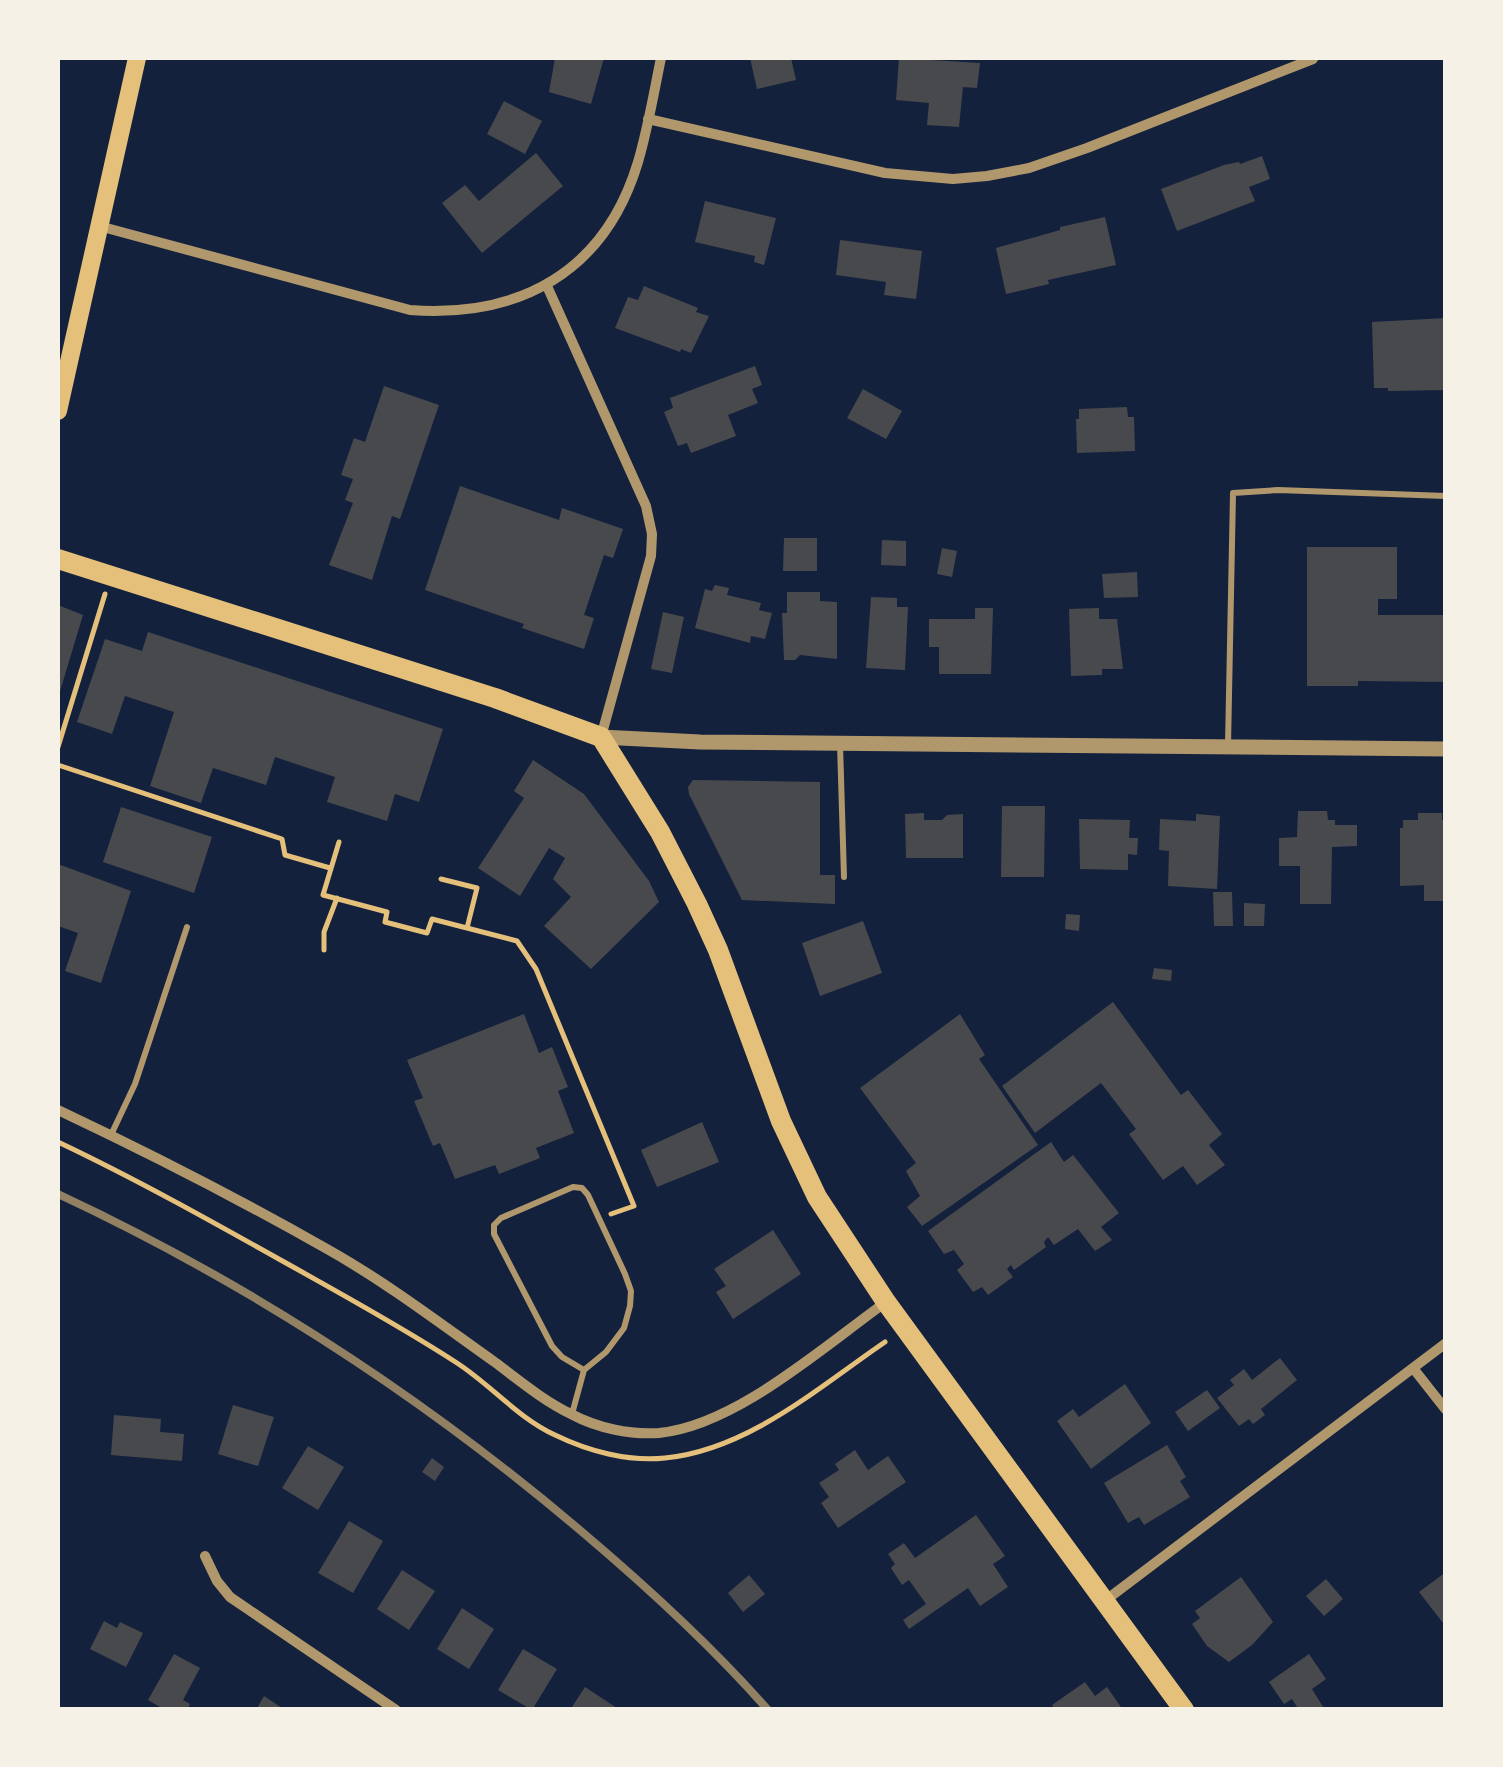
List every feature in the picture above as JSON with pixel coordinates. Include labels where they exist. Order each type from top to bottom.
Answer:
[{"type":"main road","points":[[58,411],[137,58]]},
{"type":"main road","points":[[58,559],[496,698],[600,736],[660,832],[697,904],[799,1161],[818,1197],[886,1302],[1184,1710]]},
{"type":"street","points":[[99,226],[410,310],[477,308],[508,302],[546,286],[573,268],[603,234],[638,164],[661,58]]},
{"type":"street","points":[[648,119],[885,173],[953,179],[987,176],[1029,168],[1087,148],[1313,59]]},
{"type":"street","points":[[546,286],[646,506],[652,534],[651,556],[600,736],[700,742],[1446,749]]},
{"type":"street","points":[[58,1110],[330,1250],[572,1415],[600,1426],[658,1433],[704,1423],[744,1403],[886,1302]]},
{"type":"street","points":[[1106,1600],[1446,1343]]},
{"type":"street","points":[[1413,1368],[1446,1410]]},
{"type":"street","points":[[205,1556],[230,1597],[396,1710]]},
{"type":"lane","points":[[1228,746],[1233,494],[1278,490],[1446,496]]},
{"type":"lane","points":[[840,744],[844,877]]},
{"type":"lane","points":[[111,1136],[135,1084],[187,927]]},
{"type":"lane","points":[[572,1415],[584,1370],[606,1352],[624,1328],[631,1291],[588,1194],[573,1187],[500,1218],[494,1224],[494,1234],[540,1329],[562,1357],[584,1370]]},
{"type":"path","points":[[58,747],[110,577]]},
{"type":"path","points":[[58,765],[282,839],[284,856],[330,868]]},
{"type":"path","points":[[339,842],[322,895],[387,912],[385,922],[427,933],[432,918],[517,942],[536,969],[634,1206],[599,1218]]},
{"type":"path","points":[[441,878],[477,888],[466,928]]},
{"type":"path","points":[[324,950],[324,932],[337,898]]},
{"type":"building","points":[[555,58],[604,58],[591,104],[549,92]]},
{"type":"building","points":[[750,58],[791,58],[796,80],[757,89]]},
{"type":"building","points":[[899,58],[980,63],[977,88],[963,87],[959,127],[927,125],[929,103],[896,100]]},
{"type":"building","points":[[504,101],[542,121],[525,154],[487,134]]},
{"type":"building","points":[[536,153],[563,186],[482,253],[442,203],[465,185],[479,201]]},
{"type":"building","points":[[1262,156],[1270,179],[1249,187],[1255,201],[1177,231],[1161,189],[1224,165]]},
{"type":"building","points":[[705,201],[776,218],[764,265],[754,262],[755,256],[695,242]]},
{"type":"building","points":[[1105,217],[1116,265],[1006,294],[996,248]]},
{"type":"building","points":[[840,240],[922,251],[916,299],[884,295],[886,282],[836,275]]},
{"type":"building","points":[[644,286],[709,316],[691,353],[615,328],[628,297],[638,300]]},
{"type":"building","points":[[1446,318],[1446,390],[1374,388],[1372,322]]},
{"type":"building","points":[[755,366],[762,385],[752,389],[758,403],[728,415],[736,436],[691,453],[687,443],[678,446],[664,412],[673,408],[670,398]]},
{"type":"building","points":[[384,386],[439,405],[400,519],[392,516],[372,580],[329,565],[353,503],[345,500],[353,479],[341,475],[354,438],[365,442]]},
{"type":"building","points":[[863,389],[902,411],[886,439],[847,418]]},
{"type":"building","points":[[1127,407],[1128,417],[1134,417],[1135,451],[1077,453],[1079,409]]},
{"type":"building","points":[[460,486],[559,520],[562,508],[623,529],[613,558],[604,555],[584,615],[594,618],[584,649],[425,590]]},
{"type":"building","points":[[784,538],[817,538],[817,571],[783,571]]},
{"type":"building","points":[[882,540],[906,541],[906,566],[881,565]]},
{"type":"building","points":[[1307,547],[1397,547],[1397,599],[1378,599],[1378,615],[1446,615],[1446,682],[1358,681],[1358,686],[1307,686]]},
{"type":"building","points":[[942,548],[957,551],[952,577],[937,574]]},
{"type":"building","points":[[1137,572],[1138,597],[1104,598],[1102,574]]},
{"type":"building","points":[[715,585],[729,588],[727,595],[761,603],[759,610],[772,613],[765,639],[751,636],[750,643],[695,628],[705,589],[712,591]]},
{"type":"building","points":[[787,592],[820,592],[820,601],[837,602],[837,659],[800,655],[795,660],[784,660],[782,613],[787,613]]},
{"type":"building","points":[[871,597],[897,598],[897,607],[908,607],[905,670],[866,668]]},
{"type":"building","points":[[58,605],[83,615],[58,698]]},
{"type":"building","points":[[975,608],[993,608],[991,674],[939,674],[939,647],[929,647],[929,619],[975,619]]},
{"type":"building","points":[[1099,608],[1099,619],[1117,619],[1123,669],[1102,669],[1102,675],[1071,676],[1069,609]]},
{"type":"building","points":[[663,612],[684,617],[672,673],[651,669]]},
{"type":"building","points":[[148,632],[443,729],[419,802],[395,794],[387,821],[327,802],[335,777],[275,757],[266,785],[213,768],[201,803],[150,786],[174,712],[125,696],[112,734],[77,722],[105,639],[142,651]]},
{"type":"building","points":[[533,760],[584,794],[649,881],[659,902],[591,969],[544,926],[571,897],[553,879],[565,858],[549,848],[520,896],[478,868],[524,798],[514,791]]},
{"type":"building","points":[[693,780],[820,782],[820,875],[835,875],[835,904],[742,900],[689,794]]},
{"type":"building","points":[[1002,806],[1045,806],[1044,877],[1001,877]]},
{"type":"building","points":[[121,807],[212,837],[194,893],[103,862]]},
{"type":"building","points":[[1298,811],[1327,811],[1328,820],[1335,820],[1335,825],[1357,825],[1357,846],[1332,847],[1331,904],[1300,904],[1300,866],[1279,866],[1279,838],[1297,837]]},
{"type":"building","points":[[924,813],[924,820],[963,814],[963,858],[906,858],[905,814]]},
{"type":"building","points":[[1418,813],[1442,813],[1442,820],[1446,820],[1446,901],[1424,901],[1424,885],[1400,886],[1400,828],[1403,820],[1418,820]]},
{"type":"building","points":[[1196,814],[1220,816],[1217,889],[1168,886],[1169,851],[1159,850],[1160,819],[1196,821]]},
{"type":"building","points":[[1079,819],[1130,820],[1129,838],[1138,838],[1137,855],[1128,854],[1128,870],[1080,869]]},
{"type":"building","points":[[58,864],[131,891],[101,983],[65,971],[78,933],[58,926]]},
{"type":"building","points":[[1213,892],[1232,892],[1233,926],[1214,926]]},
{"type":"building","points":[[1244,903],[1265,904],[1264,926],[1244,926]]},
{"type":"building","points":[[1066,914],[1080,915],[1079,931],[1065,929]]},
{"type":"building","points":[[863,921],[882,973],[820,996],[802,943]]},
{"type":"building","points":[[1154,968],[1172,970],[1171,981],[1152,979]]},
{"type":"building","points":[[1113,1002],[1181,1095],[1188,1090],[1222,1134],[1209,1145],[1225,1165],[1197,1185],[1183,1166],[1163,1180],[1129,1134],[1136,1129],[1101,1083],[1035,1133],[1002,1086]]},
{"type":"building","points":[[524,1014],[539,1053],[552,1047],[568,1087],[558,1091],[574,1133],[536,1148],[540,1158],[499,1174],[495,1165],[455,1179],[440,1143],[433,1146],[414,1101],[423,1098],[407,1060]]},
{"type":"building","points":[[960,1014],[985,1055],[979,1059],[1038,1145],[922,1226],[907,1207],[920,1196],[906,1171],[916,1163],[860,1088]]},
{"type":"building","points":[[702,1122],[719,1162],[657,1187],[641,1150]]},
{"type":"building","points":[[1051,1142],[1064,1162],[1073,1155],[1119,1213],[1101,1227],[1112,1240],[1095,1251],[1078,1229],[1054,1245],[1048,1237],[1046,1247],[1014,1270],[1011,1265],[1007,1269],[1013,1277],[988,1295],[982,1287],[973,1292],[957,1270],[964,1264],[954,1250],[944,1254],[928,1231]]},
{"type":"building","points":[[773,1230],[801,1274],[733,1319],[716,1292],[726,1286],[714,1269]]},
{"type":"building","points":[[1280,1358],[1297,1380],[1261,1409],[1265,1415],[1253,1424],[1249,1419],[1239,1426],[1217,1398],[1234,1385],[1230,1380],[1244,1369],[1252,1380]]},
{"type":"building","points":[[1125,1384],[1151,1423],[1091,1469],[1057,1421],[1073,1409],[1079,1417]]},
{"type":"building","points":[[1207,1390],[1220,1408],[1188,1431],[1175,1412]]},
{"type":"building","points":[[233,1405],[274,1417],[258,1466],[218,1454]]},
{"type":"building","points":[[114,1415],[161,1419],[160,1432],[184,1434],[182,1461],[111,1455]]},
{"type":"building","points":[[1167,1445],[1186,1477],[1180,1481],[1190,1497],[1144,1525],[1139,1517],[1128,1523],[1104,1483]]},
{"type":"building","points":[[308,1446],[344,1467],[318,1510],[282,1488]]},
{"type":"building","points":[[855,1450],[868,1470],[888,1456],[906,1482],[838,1528],[821,1503],[829,1497],[819,1483],[839,1470],[835,1464]]},
{"type":"building","points":[[432,1458],[444,1467],[435,1481],[422,1472]]},
{"type":"building","points":[[976,1515],[1005,1556],[993,1564],[1008,1587],[980,1606],[968,1588],[909,1629],[903,1620],[926,1604],[909,1580],[902,1585],[891,1568],[895,1564],[888,1554],[904,1543],[915,1558]]},
{"type":"building","points":[[349,1521],[383,1541],[353,1593],[318,1573]]},
{"type":"building","points":[[402,1570],[435,1591],[409,1630],[377,1609]]},
{"type":"building","points":[[1446,1572],[1446,1621],[1443,1623],[1419,1592]]},
{"type":"building","points":[[749,1575],[765,1594],[743,1612],[728,1593]]},
{"type":"building","points":[[1241,1577],[1273,1622],[1229,1662],[1207,1646],[1192,1624],[1200,1618],[1195,1611]]},
{"type":"building","points":[[1326,1579],[1343,1599],[1324,1616],[1306,1596]]},
{"type":"building","points":[[462,1608],[494,1629],[469,1669],[437,1649]]},
{"type":"building","points":[[104,1621],[117,1628],[120,1622],[143,1633],[126,1667],[90,1649]]},
{"type":"building","points":[[523,1649],[557,1669],[532,1710],[498,1690]]},
{"type":"building","points":[[174,1654],[200,1668],[183,1700],[190,1704],[187,1710],[165,1710],[148,1700]]},
{"type":"building","points":[[1309,1654],[1326,1679],[1312,1689],[1325,1710],[1299,1710],[1292,1699],[1284,1704],[1269,1682]]},
{"type":"building","points":[[1085,1682],[1095,1696],[1107,1687],[1123,1710],[1055,1710],[1052,1705]]},
{"type":"building","points":[[585,1687],[620,1710],[570,1710]]},
{"type":"building","points":[[264,1696],[285,1710],[256,1710]]},
{"type":"railway","points":[[58,1194],[264,1304],[459,1434],[630,1573],[701,1639],[768,1710]]}]
